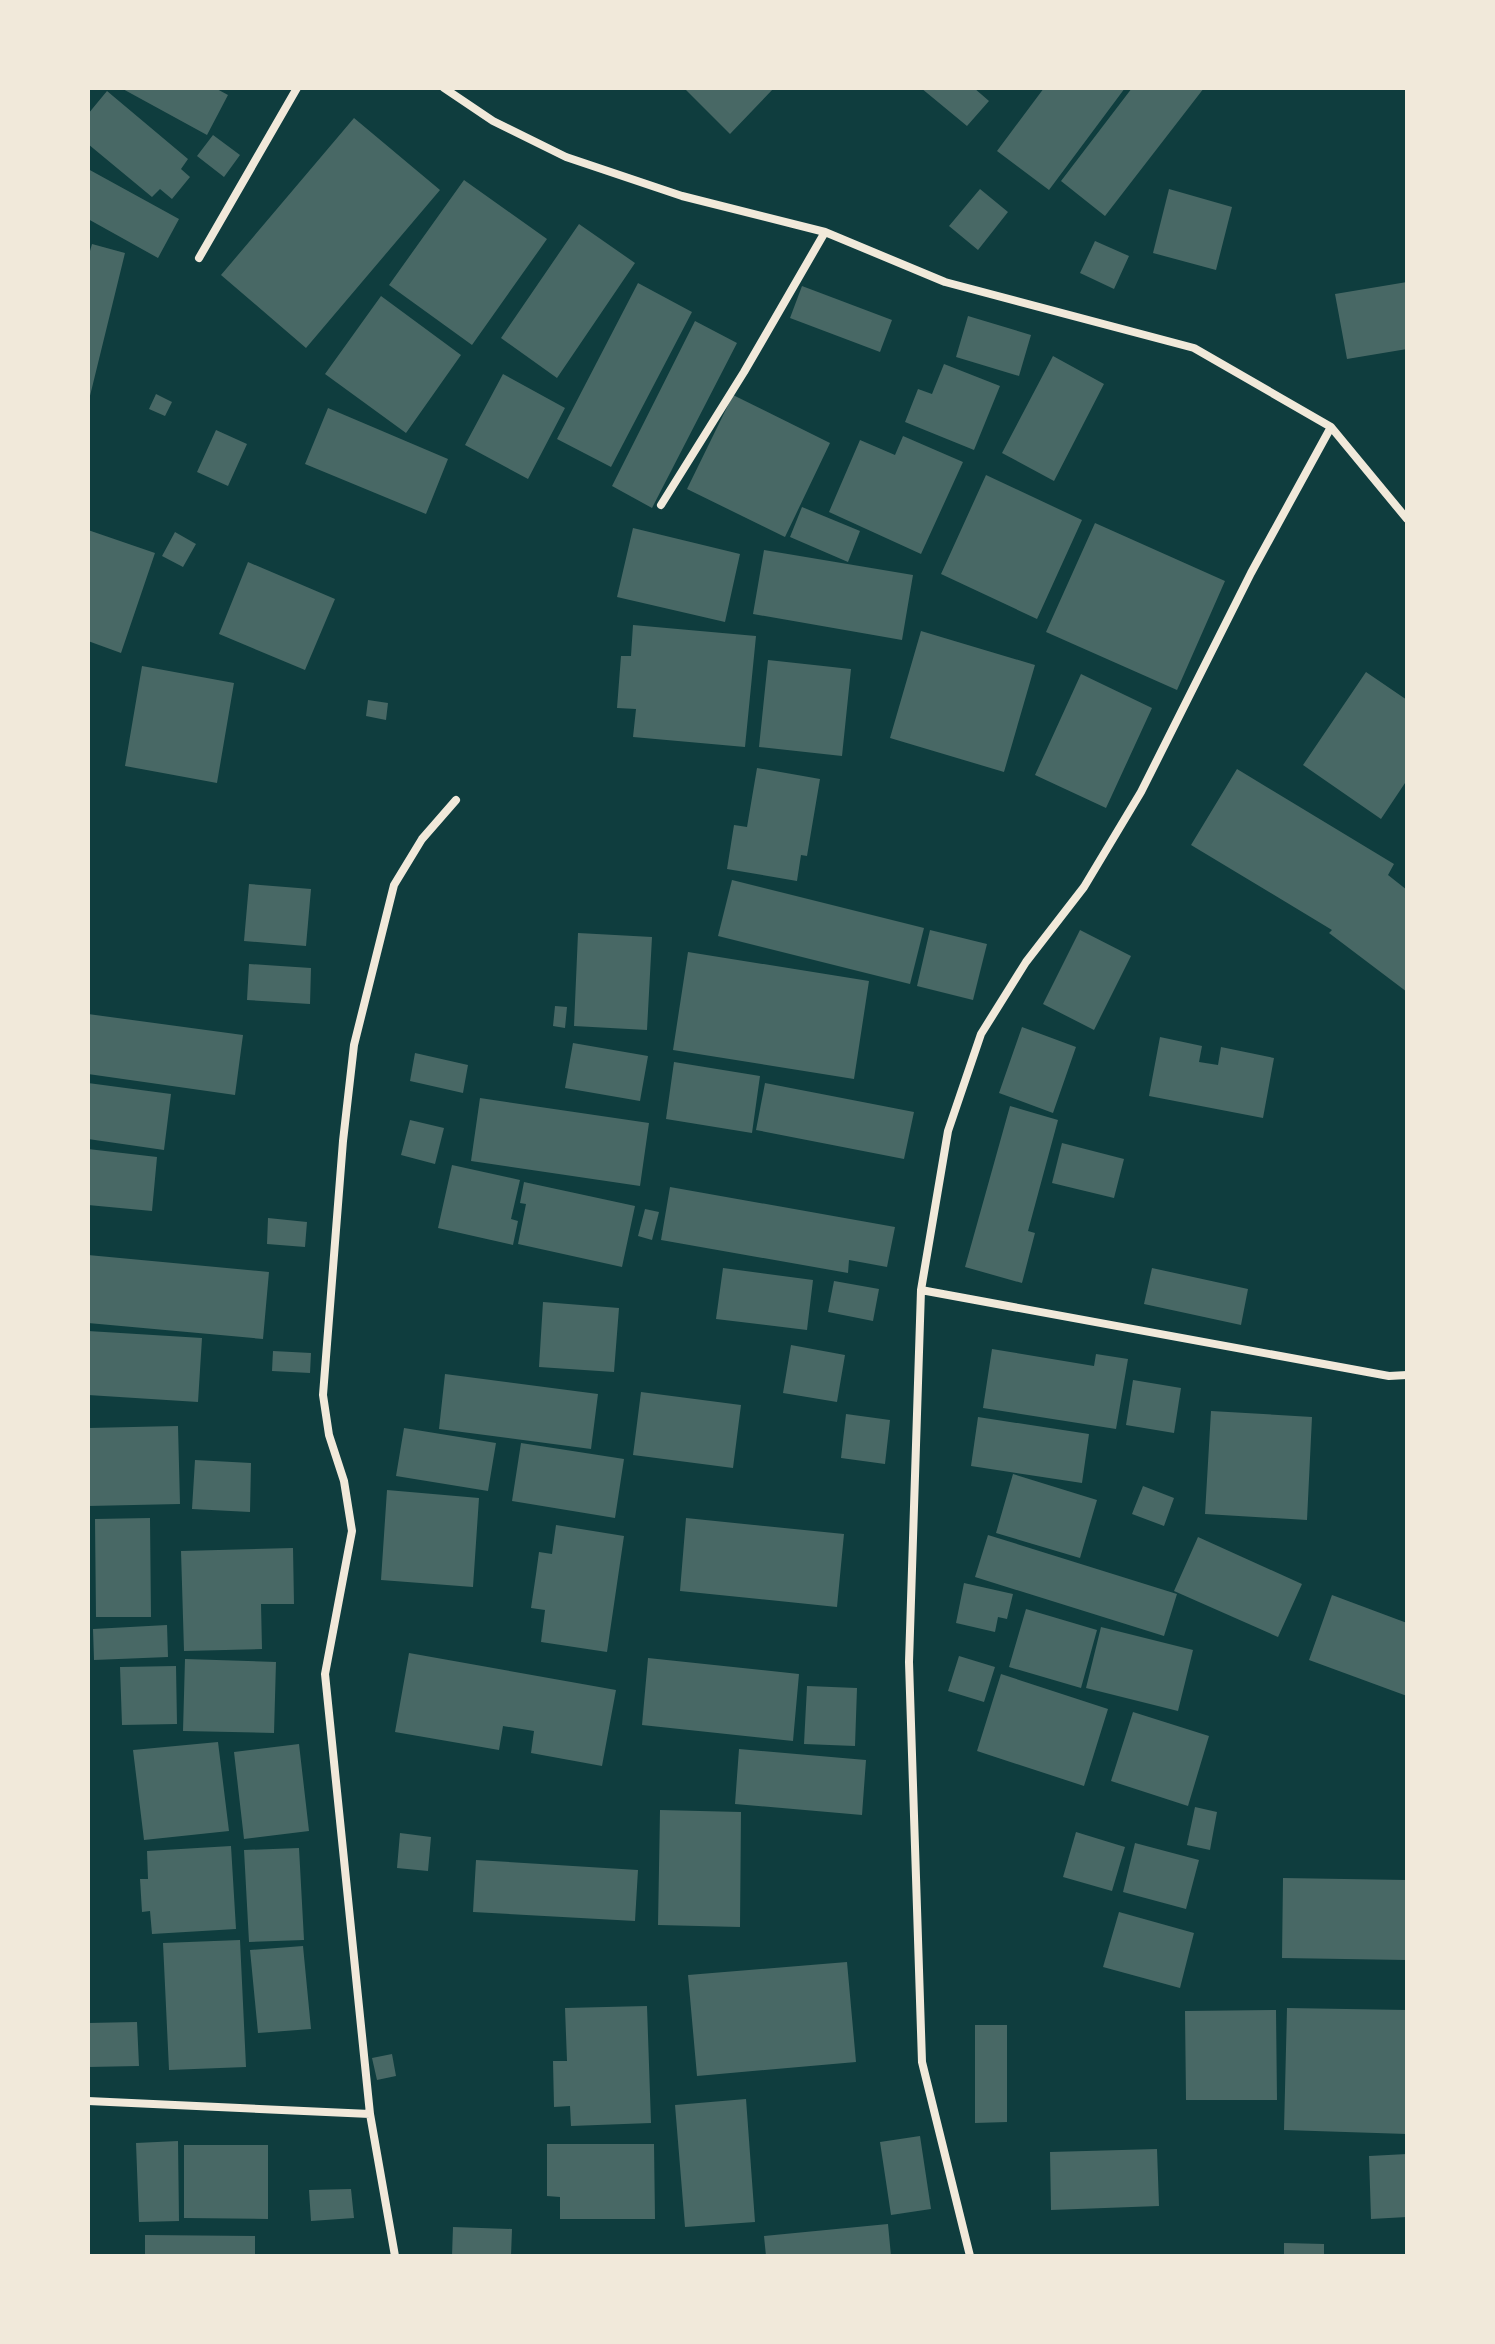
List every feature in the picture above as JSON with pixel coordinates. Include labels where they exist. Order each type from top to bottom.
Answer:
[{"type":"street","points":[[199,258],[297,88]]},
{"type":"street","points":[[444,88],[493,121],[566,157],[682,196],[825,232],[945,282],[1194,348],[1331,427],[1407,519]]},
{"type":"street","points":[[661,505],[744,372],[825,232]]},
{"type":"street","points":[[970,2256],[922,2062],[909,1662],[921,1290],[948,1131],[981,1034],[1026,962],[1084,887],[1141,792],[1251,573],[1331,427]]},
{"type":"street","points":[[395,2256],[370,2114],[325,1674],[352,1531],[344,1481],[329,1435],[323,1395],[343,1141],[354,1045],[394,885],[422,839],[456,800]]},
{"type":"street","points":[[921,1290],[1389,1376],[1407,1375]]},
{"type":"street","points":[[88,2101],[370,2114]]},
{"type":"building","points":[[121,88],[215,88],[228,95],[207,135]]},
{"type":"building","points":[[684,88],[774,88],[730,134]]},
{"type":"building","points":[[921,88],[974,88],[989,101],[967,126]]},
{"type":"building","points":[[1044,88],[1125,88],[1049,190],[997,151]]},
{"type":"building","points":[[1132,88],[1204,88],[1105,216],[1061,181]]},
{"type":"building","points":[[107,91],[188,159],[181,169],[190,177],[172,199],[160,189],[152,197],[88,144],[88,114]]},
{"type":"building","points":[[354,118],[440,190],[306,348],[221,275]]},
{"type":"building","points":[[213,135],[240,155],[224,177],[197,156]]},
{"type":"building","points":[[88,169],[179,219],[158,258],[88,219]]},
{"type":"building","points":[[464,180],[547,239],[472,345],[389,285]]},
{"type":"building","points":[[980,189],[1008,212],[978,250],[949,226]]},
{"type":"building","points":[[1169,189],[1232,207],[1216,270],[1153,253]]},
{"type":"building","points":[[579,224],[635,263],[557,378],[501,338]]},
{"type":"building","points":[[1095,241],[1129,256],[1114,289],[1080,273]]},
{"type":"building","points":[[92,244],[125,253],[89,400],[88,258]]},
{"type":"building","points":[[1407,282],[1407,349],[1347,359],[1335,294]]},
{"type":"building","points":[[638,283],[692,312],[611,467],[557,439]]},
{"type":"building","points":[[802,286],[892,320],[880,352],[790,318]]},
{"type":"building","points":[[381,296],[461,355],[406,433],[325,374]]},
{"type":"building","points":[[968,316],[1031,335],[1019,376],[956,357]]},
{"type":"building","points":[[695,321],[737,343],[652,508],[612,486]]},
{"type":"building","points":[[1053,356],[1104,384],[1054,481],[1002,453]]},
{"type":"building","points":[[944,364],[1000,386],[974,450],[905,422],[918,389],[932,394]]},
{"type":"building","points":[[503,374],[565,408],[528,479],[465,445]]},
{"type":"building","points":[[156,394],[172,402],[165,416],[149,409]]},
{"type":"building","points":[[733,395],[830,443],[785,537],[687,489]]},
{"type":"building","points":[[328,408],[448,459],[426,514],[305,464]]},
{"type":"building","points":[[216,430],[247,444],[228,486],[197,472]]},
{"type":"building","points":[[903,436],[963,462],[921,554],[829,512],[860,440],[895,455]]},
{"type":"building","points":[[986,475],[1082,520],[1037,619],[941,574]]},
{"type":"building","points":[[802,507],[860,531],[848,562],[790,537]]},
{"type":"building","points":[[1095,523],[1225,581],[1177,690],[1046,632]]},
{"type":"building","points":[[633,528],[740,554],[725,622],[617,597]]},
{"type":"building","points":[[88,530],[155,553],[121,653],[88,641]]},
{"type":"building","points":[[175,532],[196,544],[183,567],[162,556]]},
{"type":"building","points":[[764,550],[913,575],[902,640],[753,614]]},
{"type":"building","points":[[248,562],[335,599],[305,670],[219,634]]},
{"type":"building","points":[[633,625],[756,636],[745,747],[633,737],[636,709],[617,708],[621,656],[631,656]]},
{"type":"building","points":[[921,631],[1035,665],[1004,772],[890,738]]},
{"type":"building","points":[[768,660],[851,669],[842,756],[759,747]]},
{"type":"building","points":[[142,666],[234,683],[217,783],[125,766]]},
{"type":"building","points":[[1366,672],[1407,700],[1407,780],[1381,819],[1303,765]]},
{"type":"building","points":[[1081,674],[1152,708],[1106,808],[1035,775]]},
{"type":"building","points":[[368,700],[388,703],[386,720],[366,716]]},
{"type":"building","points":[[757,768],[820,779],[807,856],[801,855],[797,881],[727,869],[734,825],[747,827]]},
{"type":"building","points":[[1237,769],[1394,864],[1388,875],[1407,890],[1407,992],[1329,933],[1332,930],[1191,845]]},
{"type":"building","points":[[732,880],[924,928],[910,984],[718,936]]},
{"type":"building","points":[[249,884],[311,889],[306,946],[244,941]]},
{"type":"building","points":[[930,930],[987,944],[973,1000],[917,986]]},
{"type":"building","points":[[1080,930],[1131,956],[1094,1030],[1043,1004]]},
{"type":"building","points":[[578,933],[652,937],[647,1030],[574,1026]]},
{"type":"building","points":[[688,952],[869,981],[854,1079],[673,1050]]},
{"type":"building","points":[[249,964],[311,968],[310,1004],[247,1000]]},
{"type":"building","points":[[555,1006],[567,1007],[565,1028],[553,1026]]},
{"type":"building","points":[[88,1014],[243,1035],[235,1095],[88,1074]]},
{"type":"building","points":[[1022,1027],[1076,1047],[1053,1113],[999,1093]]},
{"type":"building","points":[[1160,1037],[1202,1046],[1199,1062],[1218,1065],[1221,1047],[1274,1058],[1263,1118],[1149,1096]]},
{"type":"building","points":[[573,1043],[648,1056],[640,1101],[565,1088]]},
{"type":"building","points":[[415,1053],[468,1065],[463,1093],[410,1081]]},
{"type":"building","points":[[674,1062],[760,1076],[752,1133],[666,1119]]},
{"type":"building","points":[[88,1083],[171,1094],[164,1150],[88,1139]]},
{"type":"building","points":[[765,1083],[914,1112],[904,1159],[756,1130]]},
{"type":"building","points":[[480,1098],[649,1123],[640,1186],[471,1161]]},
{"type":"building","points":[[1010,1106],[1058,1120],[1028,1231],[1035,1233],[1022,1283],[965,1267]]},
{"type":"building","points":[[410,1120],[444,1128],[435,1164],[401,1155]]},
{"type":"building","points":[[1062,1143],[1124,1159],[1114,1198],[1052,1183]]},
{"type":"building","points":[[88,1149],[157,1157],[152,1211],[88,1205]]},
{"type":"building","points":[[452,1165],[520,1180],[511,1219],[518,1221],[513,1245],[438,1228]]},
{"type":"building","points":[[524,1182],[635,1206],[622,1267],[518,1244],[526,1204],[520,1203]]},
{"type":"building","points":[[670,1187],[895,1227],[887,1267],[849,1260],[848,1273],[661,1240]]},
{"type":"building","points":[[645,1209],[659,1212],[652,1240],[638,1236]]},
{"type":"building","points":[[268,1218],[307,1222],[305,1247],[267,1244]]},
{"type":"building","points":[[88,1255],[269,1272],[263,1339],[88,1323]]},
{"type":"building","points":[[723,1268],[813,1280],[807,1330],[716,1319]]},
{"type":"building","points":[[1152,1268],[1248,1289],[1241,1325],[1144,1304]]},
{"type":"building","points":[[834,1281],[879,1289],[873,1321],[828,1312]]},
{"type":"building","points":[[543,1302],[619,1308],[614,1372],[539,1367]]},
{"type":"building","points":[[88,1331],[202,1338],[198,1402],[88,1395]]},
{"type":"building","points":[[791,1345],[845,1355],[837,1402],[783,1393]]},
{"type":"building","points":[[992,1349],[1094,1366],[1096,1354],[1128,1359],[1116,1429],[983,1408]]},
{"type":"building","points":[[273,1351],[311,1353],[310,1373],[272,1371]]},
{"type":"building","points":[[445,1374],[598,1394],[591,1449],[439,1429]]},
{"type":"building","points":[[1133,1380],[1181,1388],[1174,1433],[1126,1425]]},
{"type":"building","points":[[641,1392],[741,1405],[733,1468],[633,1455]]},
{"type":"building","points":[[1211,1411],[1312,1417],[1307,1520],[1205,1514]]},
{"type":"building","points":[[846,1414],[890,1420],[885,1464],[841,1458]]},
{"type":"building","points":[[978,1417],[1089,1434],[1082,1483],[971,1466]]},
{"type":"building","points":[[178,1426],[180,1504],[88,1506],[88,1428]]},
{"type":"building","points":[[404,1428],[496,1443],[488,1491],[396,1476]]},
{"type":"building","points":[[521,1443],[624,1459],[615,1518],[512,1501]]},
{"type":"building","points":[[195,1460],[251,1463],[250,1512],[192,1509]]},
{"type":"building","points":[[1013,1474],[1097,1500],[1080,1558],[996,1533]]},
{"type":"building","points":[[1143,1486],[1174,1498],[1164,1526],[1132,1514]]},
{"type":"building","points":[[387,1490],[479,1498],[473,1587],[381,1580]]},
{"type":"building","points":[[150,1518],[151,1617],[96,1617],[95,1519]]},
{"type":"building","points":[[686,1518],[844,1534],[837,1607],[680,1591]]},
{"type":"building","points":[[556,1525],[624,1536],[607,1652],[541,1642],[545,1610],[531,1608],[539,1552],[552,1554]]},
{"type":"building","points":[[988,1535],[1177,1594],[1164,1636],[975,1577]]},
{"type":"building","points":[[1198,1537],[1302,1584],[1278,1637],[1174,1591]]},
{"type":"building","points":[[293,1548],[294,1604],[261,1604],[262,1649],[184,1651],[181,1551]]},
{"type":"building","points":[[964,1583],[1013,1594],[1007,1619],[998,1617],[995,1632],[956,1623]]},
{"type":"building","points":[[1332,1595],[1407,1623],[1407,1696],[1309,1660]]},
{"type":"building","points":[[1026,1609],[1097,1630],[1081,1688],[1009,1667]]},
{"type":"building","points":[[167,1625],[168,1657],[94,1660],[93,1629]]},
{"type":"building","points":[[1101,1627],[1193,1650],[1178,1711],[1086,1688]]},
{"type":"building","points":[[409,1653],[616,1690],[602,1766],[531,1753],[534,1731],[503,1726],[499,1750],[395,1732]]},
{"type":"building","points":[[959,1656],[995,1667],[984,1702],[948,1691]]},
{"type":"building","points":[[648,1658],[799,1674],[793,1741],[642,1725]]},
{"type":"building","points":[[185,1659],[276,1662],[274,1733],[183,1731]]},
{"type":"building","points":[[176,1666],[177,1724],[122,1725],[120,1667]]},
{"type":"building","points":[[1001,1674],[1108,1709],[1084,1786],[977,1751]]},
{"type":"building","points":[[807,1686],[857,1688],[855,1746],[804,1744]]},
{"type":"building","points":[[1133,1712],[1209,1736],[1188,1806],[1111,1781]]},
{"type":"building","points":[[218,1742],[229,1831],[144,1840],[133,1750]]},
{"type":"building","points":[[299,1744],[309,1831],[244,1839],[234,1752]]},
{"type":"building","points":[[739,1749],[866,1760],[862,1815],[735,1804]]},
{"type":"building","points":[[1195,1807],[1217,1812],[1210,1850],[1187,1845]]},
{"type":"building","points":[[660,1810],[741,1812],[740,1927],[658,1925]]},
{"type":"building","points":[[1076,1832],[1125,1847],[1112,1891],[1063,1877]]},
{"type":"building","points":[[400,1833],[431,1837],[428,1871],[397,1868]]},
{"type":"building","points":[[1135,1843],[1199,1860],[1186,1909],[1123,1892]]},
{"type":"building","points":[[231,1846],[236,1929],[152,1934],[150,1911],[142,1912],[140,1879],[148,1879],[147,1851]]},
{"type":"building","points":[[299,1848],[304,1940],[249,1942],[244,1850]]},
{"type":"building","points":[[476,1860],[638,1870],[635,1921],[473,1912]]},
{"type":"building","points":[[1283,1878],[1407,1880],[1407,1960],[1282,1958]]},
{"type":"building","points":[[1119,1912],[1194,1933],[1180,1988],[1103,1967]]},
{"type":"building","points":[[240,1940],[246,2067],[169,2070],[163,1943]]},
{"type":"building","points":[[303,1946],[311,2029],[258,2033],[250,1950]]},
{"type":"building","points":[[847,1962],[856,2062],[697,2076],[688,1975]]},
{"type":"building","points":[[647,2006],[651,2123],[571,2126],[570,2106],[554,2107],[553,2061],[567,2061],[565,2008]]},
{"type":"building","points":[[1287,2008],[1407,2010],[1407,2134],[1284,2130]]},
{"type":"building","points":[[1276,2010],[1277,2100],[1186,2100],[1185,2011]]},
{"type":"building","points":[[137,2022],[139,2066],[88,2067],[88,2023]]},
{"type":"building","points":[[975,2025],[1007,2025],[1007,2122],[975,2123]]},
{"type":"building","points":[[392,2054],[396,2076],[377,2080],[372,2058]]},
{"type":"building","points":[[746,2099],[755,2222],[685,2227],[675,2105]]},
{"type":"building","points":[[920,2136],[931,2209],[891,2215],[880,2142]]},
{"type":"building","points":[[178,2141],[179,2221],[139,2222],[136,2143]]},
{"type":"building","points":[[547,2144],[654,2144],[655,2219],[560,2219],[560,2197],[547,2196]]},
{"type":"building","points":[[184,2145],[268,2145],[268,2219],[184,2218]]},
{"type":"building","points":[[1157,2149],[1159,2206],[1051,2210],[1050,2152]]},
{"type":"building","points":[[1407,2154],[1407,2217],[1371,2219],[1369,2156]]},
{"type":"building","points":[[351,2189],[354,2218],[311,2221],[309,2190]]},
{"type":"building","points":[[888,2224],[891,2256],[766,2256],[764,2236]]},
{"type":"building","points":[[453,2227],[512,2229],[511,2256],[452,2256]]},
{"type":"building","points":[[145,2235],[255,2236],[255,2256],[145,2256]]},
{"type":"building","points":[[1284,2243],[1324,2244],[1324,2256],[1284,2256]]}]
